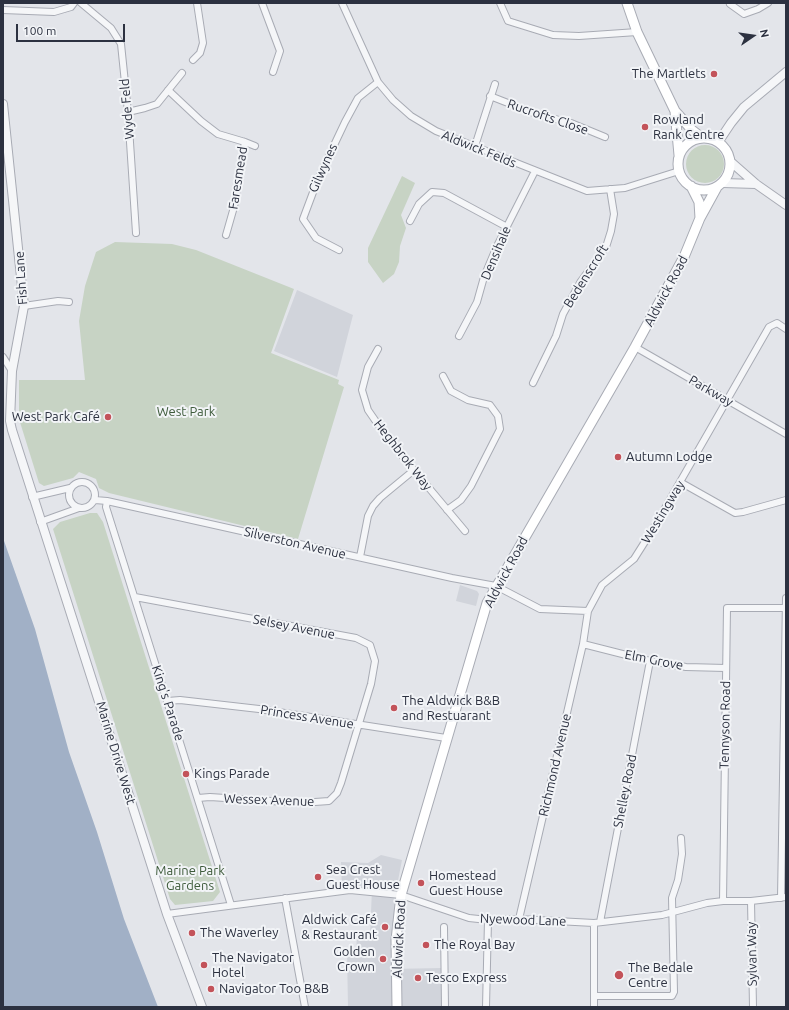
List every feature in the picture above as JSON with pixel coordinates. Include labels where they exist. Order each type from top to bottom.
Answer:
[{"type":"main road","points":[[627,3],[637,32],[675,111],[701,138]]},
{"type":"main road","points":[[675,111],[679,171],[683,179],[691,186],[699,202],[700,218]]},
{"type":"main road","points":[[679,155],[689,142],[701,138],[712,138],[719,141],[727,151],[731,162],[730,171],[720,185],[704,190],[691,186]]},
{"type":"main road","name":"Aldwick Road","points":[[397,1007],[396,940],[401,895],[487,603],[561,478],[635,347],[684,257],[700,218],[720,185]]},
{"type":"street","points":[[3,10],[54,12],[71,7],[74,3]]},
{"type":"street","name":"Wyde Feld","points":[[81,3],[111,28],[120,44],[128,112],[136,233]]},
{"type":"street","points":[[193,60],[200,53],[203,43],[197,3]]},
{"type":"street","points":[[262,3],[280,50],[273,72]]},
{"type":"street","name":"Aldwick Felds","points":[[342,3],[378,82],[392,100],[429,128],[587,191],[625,188],[679,171]]},
{"type":"street","points":[[500,3],[508,20],[553,35],[579,36],[637,32]]},
{"type":"street","points":[[730,4],[744,14],[758,9],[768,3]]},
{"type":"street","points":[[719,141],[744,107],[786,72]]},
{"type":"street","points":[[128,112],[157,104],[182,73]]},
{"type":"street","name":"Gilwynes","points":[[339,250],[316,238],[303,218],[318,179],[344,122],[358,98],[378,82]]},
{"type":"street","name":"Rucrofts Close","points":[[475,146],[495,84]]},
{"type":"street","name":"Faresmead","points":[[168,90],[201,121],[218,134],[245,142],[234,207],[226,235]]},
{"type":"street","name":"Rucrofts Close","points":[[490,96],[536,114],[571,123],[605,137]]},
{"type":"street","name":"Fish Lane","points":[[3,104],[24,306],[12,371],[10,421],[32,497]]},
{"type":"street","points":[[245,142],[254,146]]},
{"type":"street","points":[[731,162],[756,184],[786,205]]},
{"type":"street","name":"Densihale","points":[[460,336],[478,302],[484,277],[535,171]]},
{"type":"street","points":[[720,185],[740,182],[756,184]]},
{"type":"street","name":"Bedenscroft","points":[[533,383],[556,336],[563,314],[581,281],[606,247],[612,231],[614,214],[610,189]]},
{"type":"street","points":[[410,221],[419,204],[432,192],[444,193],[507,227]]},
{"type":"street","points":[[24,306],[58,301],[69,302]]},
{"type":"street","name":"Westingway","points":[[588,611],[602,585],[634,559],[769,327],[777,323],[786,329]]},
{"type":"street","name":"Parkway","points":[[635,347],[786,434]]},
{"type":"street","name":"Heghbrok Way","points":[[378,349],[368,367],[362,390],[368,410],[388,439],[465,531]]},
{"type":"street","points":[[3,357],[12,371]]},
{"type":"street","points":[[443,376],[451,391],[468,400],[490,405],[498,416],[500,429],[471,486],[460,500],[447,510]]},
{"type":"street","points":[[360,557],[368,516],[373,506],[380,498],[414,470]]},
{"type":"street","points":[[32,497],[70,488],[81,482],[89,484],[95,491],[95,500]]},
{"type":"street","points":[[680,482],[735,513],[786,500]]},
{"type":"street","points":[[70,488],[70,500],[79,508]]},
{"type":"street","name":"Marine Drive West","points":[[32,497],[106,721],[167,914],[202,1007]]},
{"type":"street","name":"Silverston Avenue","points":[[40,522],[79,508],[86,508],[95,500],[107,500],[496,586],[540,609],[588,611]]},
{"type":"street","name":"King's Parade","points":[[107,500],[106,507],[168,701],[230,905]]},
{"type":"street","name":"Selsey Avenue","points":[[135,597],[356,638],[370,645],[375,661],[371,684],[359,725]]},
{"type":"street","points":[[784,897],[786,598]]},
{"type":"street","name":"Tennyson Road","points":[[723,901],[727,608],[786,608]]},
{"type":"street","name":"Richmond Avenue","points":[[519,919],[583,644],[588,611]]},
{"type":"street","name":"Elm Grove","points":[[583,644],[650,661],[686,667],[726,668]]},
{"type":"street","name":"Shelley Road","points":[[594,1007],[597,922],[650,661]]},
{"type":"street","name":"Princess Avenue","points":[[168,701],[180,700],[259,709],[446,738]]},
{"type":"street","name":"Wessex Avenue","points":[[198,798],[210,797],[301,803],[329,801],[336,793],[341,783],[359,725]]},
{"type":"street","points":[[594,996],[672,996],[674,992],[672,898],[678,880],[682,854],[681,838]]},
{"type":"street","name":"Nyewood Lane","points":[[167,914],[350,890],[401,895],[469,918],[488,920],[519,919],[597,922],[672,913],[707,903],[723,901],[751,901],[784,897]]},
{"type":"street","points":[[285,898],[305,1007]]},
{"type":"street","name":"Sylvan Way","points":[[751,901],[754,1007]]},
{"type":"street","points":[[486,1007],[488,920]]},
{"type":"street","points":[[444,927],[445,1007]]},
{"type":"shaded area","points":[[297,290],[353,315],[337,377],[274,351]]},
{"type":"shaded area","points":[[460,585],[477,591],[479,594],[476,606],[456,601]]},
{"type":"shaded area","points":[[381,855],[402,860],[395,896],[391,969],[442,968],[442,1007],[348,1007],[347,953],[356,952],[357,936],[370,936],[372,889],[354,887],[342,888],[341,862],[368,863]]},
{"type":"green space","points":[[701,145],[709,145],[716,148],[721,153],[724,164],[721,175],[716,180],[709,183],[701,183],[694,180],[689,175],[686,168],[686,160],[689,153],[694,148]]},
{"type":"green space","points":[[402,176],[415,183],[401,215],[406,228],[400,246],[399,262],[394,274],[383,283],[368,262],[368,248]]},
{"type":"green space","name":"West Park","points":[[115,242],[172,244],[196,250],[294,289],[271,353],[339,380],[338,384],[344,387],[298,539],[109,493],[99,488],[96,479],[79,472],[73,478],[44,486],[39,483],[19,419],[19,380],[85,380],[79,321],[85,286],[96,252]]},
{"type":"green space","name":"Marine Park Gardens","points":[[90,513],[97,513],[103,522],[220,892],[213,901],[175,905],[170,899],[53,529],[60,522]]},
{"type":"water","points":[[3,538],[35,629],[69,752],[97,832],[124,919],[158,1007],[3,1007]]},
{"type":"place","name":"The Martlets","points":[[714,74]]},
{"type":"place","name":"Rowland Rank Centre","points":[[645,127]]},
{"type":"place","name":"West Park Café","points":[[108,417]]},
{"type":"place","name":"Autumn Lodge","points":[[618,457]]},
{"type":"place","name":"The Aldwick B&B and Restuarant","points":[[394,708]]},
{"type":"place","name":"Kings Parade","points":[[186,774]]},
{"type":"place","name":"Sea Crest Guest House","points":[[318,877]]},
{"type":"place","name":"Homestead Guest House","points":[[421,883]]},
{"type":"place","name":"Aldwick Café & Restaurant","points":[[385,927]]},
{"type":"place","name":"The Waverley","points":[[192,933]]},
{"type":"place","name":"The Royal Bay","points":[[426,945]]},
{"type":"place","name":"Golden Crown","points":[[383,959]]},
{"type":"place","name":"The Navigator Hotel","points":[[204,965]]},
{"type":"place","name":"The Bedale Centre","points":[[619,975]]},
{"type":"place","name":"Tesco Express","points":[[418,978]]},
{"type":"place","name":"Navigator Too B&B","points":[[211,989]]}]
